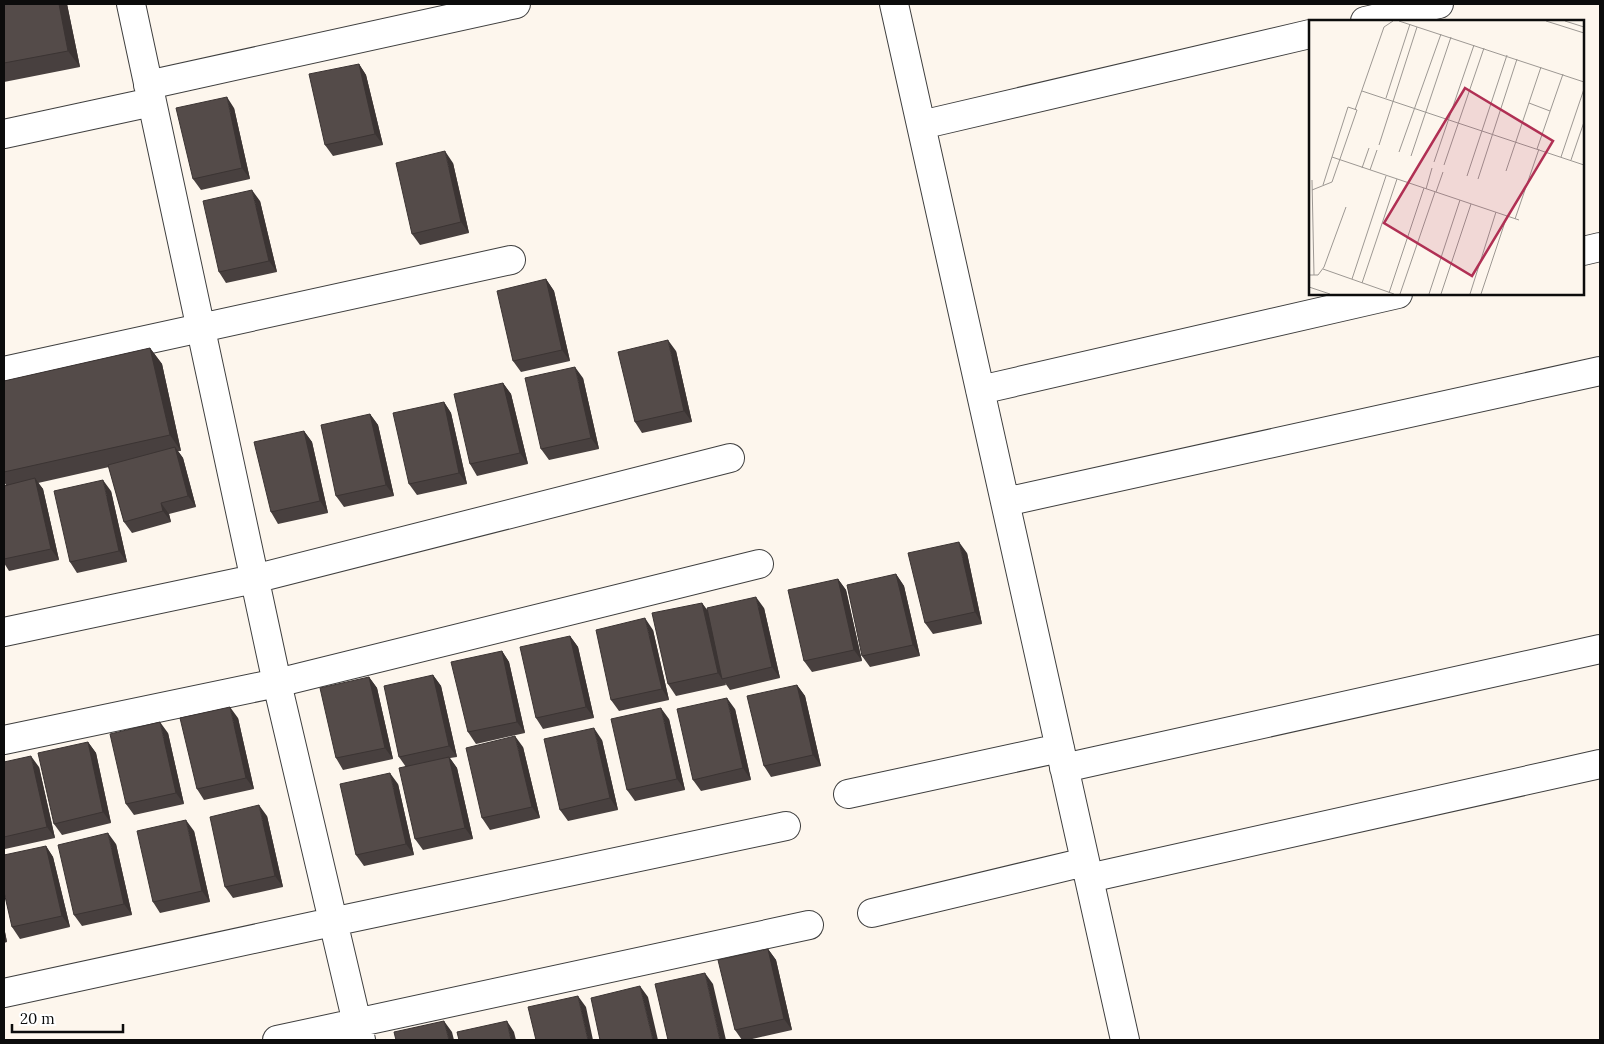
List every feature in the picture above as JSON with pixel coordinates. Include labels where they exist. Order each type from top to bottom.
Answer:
[{"type":"street","points":[[131,4],[277,683],[359,1032]]},
{"type":"street","points":[[4,134],[150,94],[516,4]]},
{"type":"street","points":[[1369,20],[1439,4]]},
{"type":"street","points":[[902,5],[921,125],[1125,1040]]},
{"type":"street","points":[[921,125],[1309,34]]},
{"type":"street","points":[[1584,251],[1600,247]]},
{"type":"street","points":[[4,371],[511,260]]},
{"type":"street","points":[[980,390],[1394,295]]},
{"type":"street","points":[[1005,502],[1600,371]]},
{"type":"street","points":[[4,632],[254,579],[730,458]]},
{"type":"street","points":[[4,740],[277,683],[758,564]]},
{"type":"street","points":[[848,794],[1062,758],[1600,650]]},
{"type":"street","points":[[872,913],[1600,764]]},
{"type":"street","points":[[4,993],[786,826]]},
{"type":"street","points":[[277,1040],[359,1032],[809,925]]},
{"type":"building","points":[[4,4],[59,4],[68,51],[4,63]]},
{"type":"building","points":[[359,64],[375,134],[325,145],[309,74]]},
{"type":"building","points":[[227,97],[242,168],[193,179],[176,108]]},
{"type":"building","points":[[445,151],[461,222],[412,234],[396,163]]},
{"type":"building","points":[[252,190],[269,261],[219,272],[203,201]]},
{"type":"building","points":[[546,279],[562,350],[513,361],[497,291]]},
{"type":"building","points":[[668,340],[684,411],[635,422],[618,352]]},
{"type":"building","points":[[150,348],[170,435],[4,472],[4,381]]},
{"type":"building","points":[[575,367],[591,438],[541,449],[525,378]]},
{"type":"building","points":[[503,383],[520,453],[470,464],[454,394]]},
{"type":"building","points":[[444,402],[459,473],[409,484],[393,413]]},
{"type":"building","points":[[370,414],[386,485],[336,496],[321,425]]},
{"type":"building","points":[[304,431],[320,501],[271,512],[254,442]]},
{"type":"building","points":[[175,447],[188,496],[161,503],[163,511],[124,522],[108,465]]},
{"type":"building","points":[[35,478],[51,549],[4,559],[4,486]]},
{"type":"building","points":[[103,480],[119,551],[70,562],[54,491]]},
{"type":"building","points":[[959,542],[975,612],[925,623],[908,553]]},
{"type":"building","points":[[896,574],[913,645],[862,656],[847,585]]},
{"type":"building","points":[[838,579],[854,650],[804,661],[788,590]]},
{"type":"building","points":[[756,597],[772,667],[722,679],[707,608]]},
{"type":"building","points":[[702,603],[718,673],[668,684],[652,613]]},
{"type":"building","points":[[645,618],[662,689],[611,700],[596,630]]},
{"type":"building","points":[[570,636],[586,707],[536,718],[520,647]]},
{"type":"building","points":[[502,651],[517,722],[468,732],[451,662]]},
{"type":"building","points":[[433,675],[449,746],[399,757],[384,686]]},
{"type":"building","points":[[369,677],[385,748],[336,758],[320,688]]},
{"type":"building","points":[[797,685],[813,755],[764,766],[747,696]]},
{"type":"building","points":[[727,698],[743,768],[693,780],[677,709]]},
{"type":"building","points":[[230,707],[246,778],[197,789],[180,718]]},
{"type":"building","points":[[661,708],[677,779],[627,790],[611,719]]},
{"type":"building","points":[[160,722],[176,793],[126,804],[110,734]]},
{"type":"building","points":[[594,728],[610,798],[560,810],[544,739]]},
{"type":"building","points":[[515,736],[532,807],[482,818],[466,748]]},
{"type":"building","points":[[88,742],[103,812],[54,824],[38,753]]},
{"type":"building","points":[[31,756],[47,827],[4,837],[4,762]]},
{"type":"building","points":[[449,757],[465,828],[415,839],[399,768]]},
{"type":"building","points":[[390,773],[406,844],[356,855],[340,784]]},
{"type":"building","points":[[259,805],[275,876],[225,887],[210,817]]},
{"type":"building","points":[[186,820],[202,891],[153,902],[137,831]]},
{"type":"building","points":[[108,833],[124,904],[74,915],[58,845]]},
{"type":"building","points":[[46,846],[62,916],[12,927],[4,892],[4,855]]},
{"type":"building","points":[[768,949],[784,1019],[735,1030],[718,960]]},
{"type":"building","points":[[705,973],[720,1040],[668,1040],[655,984]]},
{"type":"building","points":[[640,986],[653,1040],[600,1040],[591,998]]},
{"type":"building","points":[[578,996],[588,1040],[536,1040],[528,1007]]},
{"type":"building","points":[[444,1021],[449,1040],[396,1040],[394,1032]]},
{"type":"building","points":[[507,1021],[511,1040],[459,1040],[457,1032]]}]
